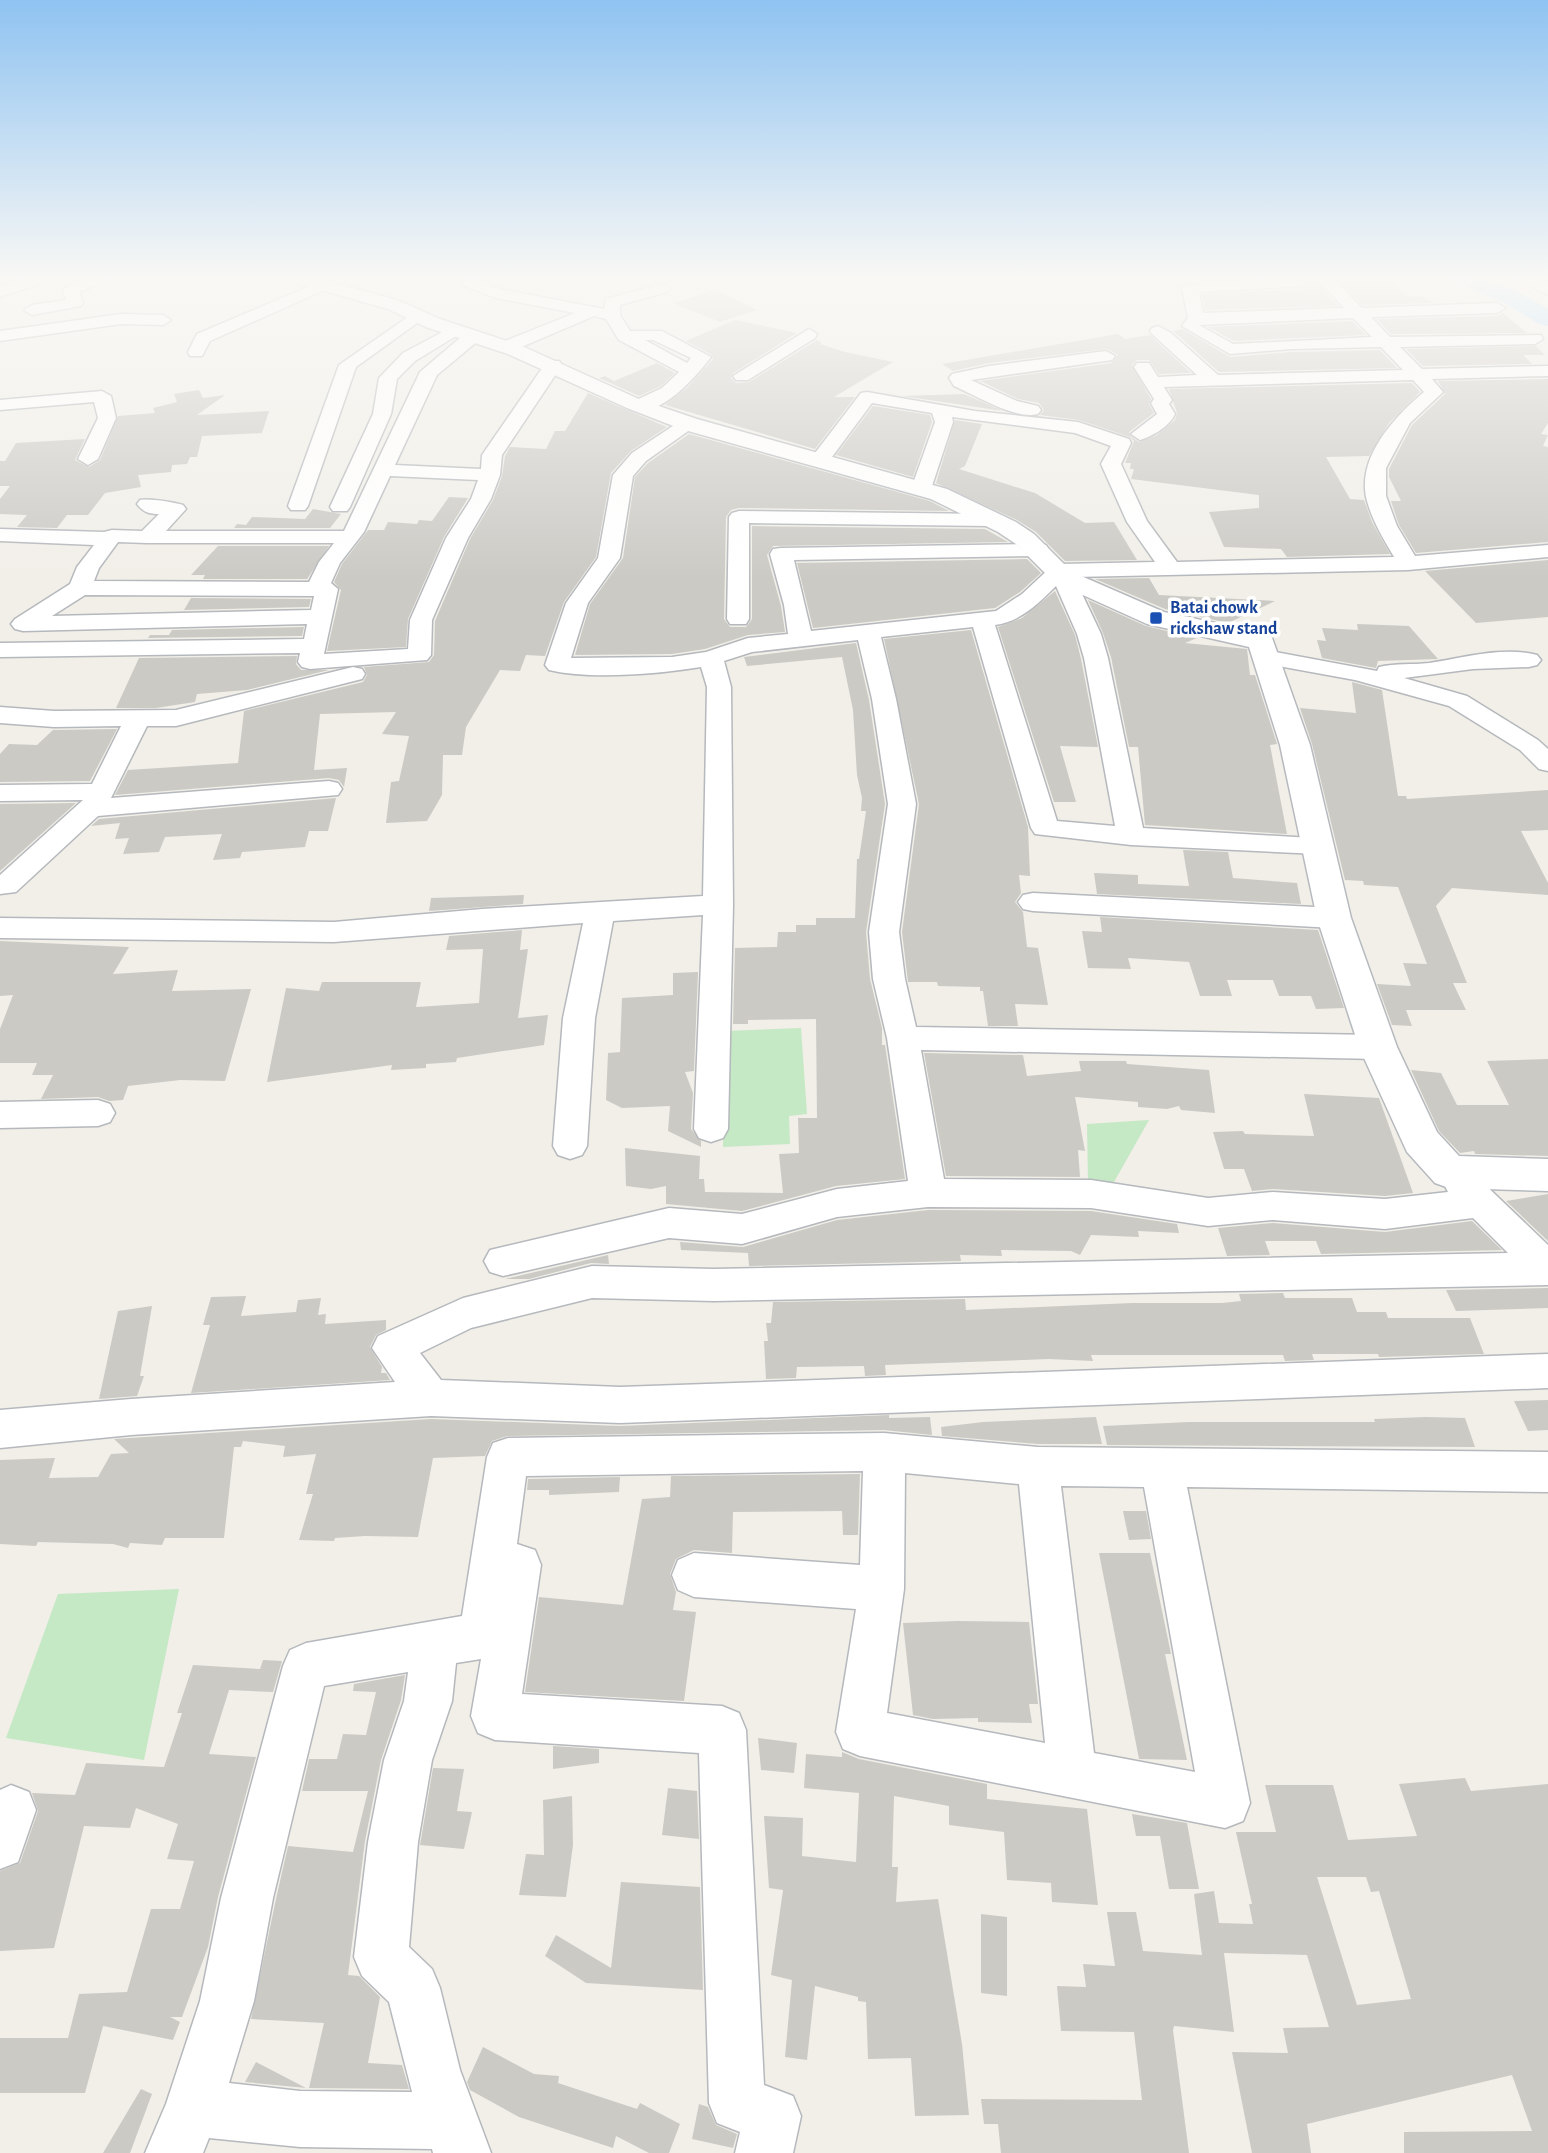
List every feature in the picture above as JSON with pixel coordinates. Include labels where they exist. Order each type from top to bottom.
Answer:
[{"type":"main road","points":[[581,378],[638,406],[690,424],[920,489],[1007,527],[1038,550],[1062,574],[1156,618],[1261,641],[1295,745],[1335,918],[1378,1047],[1420,1141],[1448,1172],[1548,1175]]},
{"type":"street","points":[[298,506],[343,378]]},
{"type":"street","points":[[366,509],[331,507],[382,414],[388,378]]},
{"type":"street","points":[[327,589],[318,587],[330,562],[350,537],[366,509],[426,378]]},
{"type":"street","points":[[0,715],[54,719],[176,718],[351,674],[417,670],[421,620],[448,556],[481,499],[490,475],[492,455],[544,378]]},
{"type":"street","points":[[638,406],[664,398],[683,378]]},
{"type":"street","points":[[959,378],[960,382],[1011,405],[1029,410],[1082,411]]},
{"type":"street","points":[[1140,434],[1164,419],[1166,414],[1151,378]]},
{"type":"street","points":[[1153,382],[1275,378]]},
{"type":"street","points":[[1408,563],[1387,526],[1376,496],[1376,468],[1402,420],[1433,395],[1434,392],[1420,378]]},
{"type":"street","points":[[0,405],[102,396],[107,418],[88,459]]},
{"type":"street","points":[[819,461],[867,397],[941,411],[1078,428],[1122,443],[1111,464],[1137,522],[1171,569]]},
{"type":"street","points":[[920,489],[944,422],[941,411]]},
{"type":"street","points":[[690,424],[639,457],[623,475],[621,498],[608,558],[577,603],[557,665],[625,668],[668,666],[711,658],[748,645],[1002,617],[1062,574],[1408,563],[1548,551]]},
{"type":"street","points":[[384,470],[490,475]]},
{"type":"street","points":[[147,504],[152,508],[176,509],[147,537]]},
{"type":"street","points":[[738,620],[739,517],[990,520]]},
{"type":"street","points":[[776,517],[781,554],[796,605],[800,638]]},
{"type":"street","points":[[0,557],[10,535],[110,539]]},
{"type":"street","points":[[80,587],[88,567],[113,536],[350,537]]},
{"type":"street","points":[[781,554],[1038,550]]},
{"type":"street","points":[[1062,574],[1089,634],[1096,658],[1131,836]]},
{"type":"street","points":[[0,639],[80,587],[327,589]]},
{"type":"street","points":[[327,589],[310,662],[419,655]]},
{"type":"street","points":[[25,622],[320,617]]},
{"type":"street","points":[[982,619],[1045,828],[1131,836],[1318,845]]},
{"type":"street","points":[[868,632],[884,699],[902,804],[884,932],[928,1194]]},
{"type":"street","points":[[0,650],[314,646]]},
{"type":"street","points":[[1265,657],[1361,674],[1458,701],[1529,745],[1548,763]]},
{"type":"street","points":[[711,658],[719,687],[718,905],[711,1129]]},
{"type":"street","points":[[1361,674],[1427,670],[1473,662],[1529,660]]},
{"type":"street","points":[[2,887],[97,800],[138,718]]},
{"type":"street","points":[[0,793],[97,800],[329,789]]},
{"type":"street","points":[[1033,902],[1335,918]]},
{"type":"street","points":[[0,928],[334,932],[600,911],[718,905]]},
{"type":"street","points":[[570,1146],[579,1018],[600,911]]},
{"type":"street","points":[[903,1038],[1378,1047]]},
{"type":"street","points":[[0,1115],[98,1113]]},
{"type":"street","points":[[1448,1172],[1547,1269]]},
{"type":"street","points":[[503,1261],[669,1223],[742,1229],[836,1203],[928,1194],[1091,1194],[1208,1212],[1273,1206],[1385,1214],[1479,1203]]},
{"type":"street","points":[[431,1398],[392,1348],[464,1314],[592,1282],[714,1285],[1547,1269]]},
{"type":"street","points":[[0,1429],[131,1417],[431,1398],[620,1405],[1548,1371]]},
{"type":"street","points":[[884,1452],[882,1590],[860,1732],[1225,1803],[1162,1468]]},
{"type":"street","points":[[435,1644],[428,1701],[408,1760],[393,1842],[381,1957],[412,1988],[432,2070],[456,2137],[300,2119],[183,2130],[227,2001],[247,1898],[306,1666],[435,1644],[482,1636],[508,1457],[884,1452],[1038,1466],[1548,1472]]},
{"type":"street","points":[[1038,1466],[1072,1773]]},
{"type":"street","points":[[493,1566],[519,1565],[495,1716],[722,1730],[737,2103],[773,2116],[764,2153]]},
{"type":"street","points":[[694,1575],[882,1590]]},
{"type":"green space","points":[[801,1028],[807,1114],[789,1116],[790,1144],[723,1147],[725,1031]]},
{"type":"green space","points":[[1149,1120],[1114,1182],[1088,1182],[1087,1124]]},
{"type":"green space","points":[[179,1589],[144,1760],[6,1738],[58,1594]]},
{"type":"building","points":[[600,378],[614,381],[620,378],[669,378],[661,386],[639,396]]},
{"type":"building","points":[[696,378],[731,378],[736,383],[755,378],[865,378],[834,397],[855,397],[815,449],[665,405]]},
{"type":"building","points":[[999,378],[1140,378],[1151,399],[1149,404],[1154,413],[1129,432],[1130,436],[1139,442],[1157,435],[1175,420],[1177,413],[1169,389],[1412,383],[1420,392],[1389,423],[1369,456],[1326,457],[1350,499],[1364,500],[1372,522],[1390,554],[1287,557],[1281,549],[1224,547],[1209,512],[1259,508],[1259,495],[1131,479],[1134,469],[1130,469],[1131,463],[1125,463],[1134,441],[1130,437],[1079,420],[1040,415],[1044,410],[1039,403],[1018,399],[980,381]]},
{"type":"building","points":[[1548,379],[1548,423],[1541,434],[1548,435],[1543,446],[1548,447],[1548,542],[1416,553],[1399,525],[1391,501],[1401,501],[1389,477],[1389,469],[1412,425],[1445,394],[1438,381]]},
{"type":"building","points":[[199,390],[203,398],[225,395],[197,415],[269,411],[262,433],[202,436],[197,457],[190,457],[187,464],[172,465],[171,472],[138,475],[141,487],[105,493],[88,515],[67,515],[57,528],[17,527],[27,515],[0,514],[0,499],[10,486],[0,486],[0,461],[5,461],[16,443],[85,439],[75,460],[89,467],[100,460],[118,416],[155,413],[153,408],[177,402],[174,394]]},
{"type":"building","points":[[588,393],[667,427],[631,451],[611,473],[596,557],[564,602],[545,656],[526,655],[520,671],[500,670],[466,727],[462,755],[443,755],[442,795],[427,821],[386,823],[391,782],[399,781],[409,736],[382,734],[396,712],[320,714],[314,770],[347,768],[344,787],[339,780],[329,778],[115,795],[128,770],[238,763],[244,711],[363,682],[367,675],[364,667],[429,662],[434,655],[435,621],[470,539],[493,500],[510,447],[546,449],[555,431],[565,431]]},
{"type":"building","points":[[964,394],[1003,411],[902,396]]},
{"type":"building","points":[[873,406],[930,415],[932,422],[913,477],[836,455]]},
{"type":"building","points":[[955,420],[982,424],[965,466],[959,469],[1035,493],[1085,523],[1114,522],[1137,560],[1065,561],[1036,532],[1017,520],[936,483]]},
{"type":"building","points":[[689,434],[930,501],[949,511],[731,510],[726,517],[724,619],[730,627],[746,627],[752,619],[752,526],[985,529],[1008,542],[773,546],[767,555],[785,632],[748,635],[705,649],[672,654],[575,655],[590,604],[623,558],[635,477],[648,463]]},
{"type":"building","points":[[449,497],[468,498],[444,537],[408,619],[406,647],[327,651],[341,590],[334,582],[342,564],[368,530],[384,530],[388,522],[417,524],[419,520],[432,521]]},
{"type":"building","points":[[313,509],[341,514],[330,528],[234,528],[237,524],[246,525],[252,517],[305,519]]},
{"type":"building","points":[[218,546],[329,546],[307,579],[203,579],[205,575],[191,575]]},
{"type":"building","points":[[1027,559],[1041,573],[1020,592],[995,608],[813,628],[797,563]]},
{"type":"building","points":[[1548,560],[1548,617],[1476,623],[1425,571]]},
{"type":"building","points":[[1149,578],[1159,595],[1275,601],[1228,623],[1165,609],[1095,579]]},
{"type":"building","points":[[1055,591],[1075,635],[1098,747],[1060,746],[1076,802],[1054,802],[998,627],[1022,618]]},
{"type":"building","points":[[191,598],[311,599],[309,607],[184,610]]},
{"type":"building","points":[[1088,600],[1146,626],[1197,638],[1185,643],[1247,649],[1250,675],[1255,675],[1277,744],[1270,745],[1287,834],[1145,825],[1138,747],[1129,747],[1111,657]]},
{"type":"building","points":[[1357,624],[1409,626],[1438,659],[1378,661],[1376,668],[1322,658],[1317,640],[1326,641],[1322,628],[1358,630]]},
{"type":"building","points":[[304,627],[302,636],[148,638],[150,635],[169,635],[172,630]]},
{"type":"building","points":[[971,630],[1028,827],[1030,876],[1019,875],[1021,893],[1015,902],[1023,912],[1027,947],[1038,948],[1048,1005],[1015,1004],[1018,1026],[988,1026],[983,991],[980,991],[980,987],[908,982],[902,932],[919,804],[884,639]]},
{"type":"building","points":[[856,643],[869,700],[885,804],[866,932],[870,979],[882,1028],[882,1045],[885,1045],[905,1179],[836,1186],[742,1211],[666,1204],[666,1186],[651,1189],[626,1186],[625,1148],[700,1156],[699,1179],[704,1179],[705,1192],[783,1193],[779,1154],[799,1153],[798,1118],[817,1118],[816,1019],[748,1020],[748,1024],[733,1024],[735,948],[777,947],[778,932],[796,932],[796,925],[816,925],[816,918],[855,918],[857,859],[866,811],[861,811],[853,710],[842,657],[747,666],[744,657]]},
{"type":"building","points":[[297,656],[296,664],[301,670],[329,670],[247,690],[197,694],[195,702],[156,708],[116,708],[139,658]]},
{"type":"building","points":[[1352,682],[1382,690],[1398,796],[1406,796],[1407,799],[1548,790],[1548,830],[1521,831],[1548,883],[1548,895],[1452,888],[1436,906],[1467,983],[1453,983],[1466,1010],[1406,1010],[1412,1026],[1392,1025],[1377,984],[1411,986],[1403,963],[1427,964],[1398,887],[1364,885],[1363,881],[1345,880],[1312,744],[1300,708],[1356,713]]},
{"type":"building","points":[[117,729],[90,781],[0,782],[0,754],[9,744],[37,745],[53,730]]},
{"type":"building","points":[[336,798],[328,831],[309,831],[305,847],[242,852],[240,858],[213,860],[222,834],[165,837],[159,852],[123,854],[129,838],[115,839],[120,823],[91,826],[99,819]]},
{"type":"building","points":[[76,803],[0,871],[0,804]]},
{"type":"building","points":[[1183,850],[1228,852],[1233,878],[1297,883],[1301,904],[1097,894],[1094,873],[1138,875],[1138,884],[1189,886]]},
{"type":"building","points":[[524,895],[523,904],[429,911],[431,898]]},
{"type":"building","points":[[1100,917],[1318,930],[1344,1008],[1316,1009],[1311,996],[1279,996],[1273,980],[1227,980],[1232,996],[1200,996],[1189,962],[1128,958],[1131,969],[1088,968],[1082,931],[1102,932]]},
{"type":"building","points":[[522,930],[520,950],[528,949],[518,1018],[548,1015],[544,1045],[457,1058],[456,1062],[426,1064],[426,1068],[391,1070],[392,1065],[267,1082],[286,988],[319,991],[322,982],[421,982],[416,1007],[479,1003],[483,949],[446,950],[449,936]]},
{"type":"building","points":[[0,941],[129,947],[113,974],[178,970],[172,991],[251,989],[225,1081],[180,1080],[128,1086],[123,1100],[109,1101],[98,1097],[41,1099],[53,1075],[32,1075],[37,1063],[0,1063],[0,1029],[13,995],[0,996]]},
{"type":"building","points":[[698,972],[694,1071],[685,1072],[693,1093],[691,1129],[701,1141],[701,1147],[668,1131],[670,1106],[622,1108],[606,1100],[608,1053],[620,1052],[622,998],[673,995],[673,973]]},
{"type":"building","points":[[924,1053],[1023,1055],[1027,1076],[1081,1071],[1079,1061],[1126,1061],[1127,1064],[1209,1070],[1215,1113],[1181,1110],[1179,1106],[1167,1109],[1138,1107],[1138,1102],[1075,1097],[1085,1151],[1078,1150],[1080,1177],[946,1176]]},
{"type":"building","points":[[1548,1059],[1548,1156],[1475,1154],[1474,1151],[1460,1153],[1439,1131],[1411,1070],[1441,1073],[1457,1105],[1509,1105],[1487,1061]]},
{"type":"building","points":[[1304,1094],[1379,1098],[1413,1193],[1385,1196],[1273,1189],[1252,1191],[1244,1169],[1224,1169],[1213,1132],[1243,1131],[1245,1134],[1314,1136]]},
{"type":"building","points":[[1548,1194],[1548,1241],[1506,1201]]},
{"type":"building","points":[[928,1210],[1091,1211],[1177,1224],[1179,1233],[1138,1231],[1139,1237],[1091,1235],[1080,1255],[1071,1251],[1001,1250],[1002,1256],[960,1255],[961,1261],[749,1266],[748,1253],[681,1250],[680,1242],[743,1247],[837,1220]]},
{"type":"building","points":[[1472,1221],[1502,1250],[1321,1254],[1316,1241],[1265,1241],[1270,1255],[1227,1256],[1218,1228],[1273,1223],[1385,1232]]},
{"type":"building","points":[[608,1255],[609,1264],[591,1263],[529,1279],[505,1279]]},
{"type":"building","points":[[1548,1288],[1548,1308],[1456,1311],[1446,1290]]},
{"type":"building","points":[[1283,1293],[1285,1298],[1352,1298],[1357,1312],[1386,1312],[1388,1318],[1470,1318],[1484,1354],[1379,1357],[1378,1354],[1312,1354],[1314,1360],[1285,1361],[1283,1355],[1091,1355],[1093,1361],[1049,1359],[885,1365],[886,1375],[865,1376],[864,1366],[797,1367],[796,1378],[766,1379],[764,1341],[768,1341],[766,1323],[771,1323],[773,1302],[965,1299],[966,1310],[1132,1303],[1222,1303],[1241,1301],[1239,1294]]},
{"type":"building","points":[[246,1296],[241,1316],[296,1312],[298,1300],[321,1298],[318,1315],[326,1314],[325,1324],[386,1320],[386,1330],[376,1335],[370,1347],[382,1367],[381,1373],[386,1373],[390,1380],[191,1393],[210,1325],[203,1325],[211,1297]]},
{"type":"building","points":[[152,1306],[140,1376],[144,1376],[137,1396],[99,1399],[118,1311]]},
{"type":"building","points":[[1548,1400],[1548,1430],[1528,1431],[1514,1401]]},
{"type":"building","points":[[889,1415],[889,1418],[930,1417],[932,1435],[884,1430],[507,1436],[492,1441],[485,1456],[433,1458],[418,1537],[365,1536],[335,1538],[334,1541],[299,1540],[313,1494],[306,1494],[316,1454],[283,1457],[285,1446],[243,1441],[241,1447],[234,1447],[224,1538],[165,1538],[162,1545],[130,1543],[128,1548],[113,1544],[0,1544],[0,1460],[55,1458],[49,1478],[98,1477],[111,1454],[129,1453],[114,1439],[431,1419],[620,1426]]},
{"type":"building","points":[[1096,1417],[1102,1444],[1038,1444],[942,1436],[941,1427],[983,1422]]},
{"type":"building","points":[[1465,1418],[1475,1447],[1107,1445],[1103,1426],[1189,1422],[1375,1422],[1374,1419]]},
{"type":"building","points":[[860,1474],[858,1535],[843,1535],[842,1511],[733,1512],[732,1553],[694,1550],[676,1559],[670,1574],[676,1592],[673,1610],[696,1612],[684,1701],[525,1692],[539,1597],[623,1605],[642,1499],[670,1497],[671,1476]]},
{"type":"building","points":[[620,1477],[619,1492],[549,1495],[549,1490],[527,1490],[528,1479]]},
{"type":"building","points":[[1123,1511],[1146,1511],[1151,1539],[1129,1540]]},
{"type":"building","points":[[1099,1553],[1150,1553],[1171,1654],[1165,1654],[1187,1760],[1139,1759]]},
{"type":"building","points":[[1029,1622],[1038,1704],[1029,1704],[1032,1723],[978,1722],[978,1718],[933,1719],[913,1715],[903,1623]]},
{"type":"building","points":[[263,1660],[282,1661],[273,1692],[229,1690],[209,1754],[256,1757],[218,1897],[208,1947],[182,2017],[170,2017],[180,2022],[173,2040],[103,2026],[85,2093],[0,2093],[0,2038],[68,2038],[79,1994],[127,1992],[151,1909],[180,1909],[194,1861],[167,1859],[178,1824],[136,1808],[130,1828],[84,1826],[54,1948],[0,1951],[0,1871],[20,1863],[38,1811],[32,1793],[75,1795],[86,1763],[164,1767],[182,1713],[177,1713],[193,1665],[260,1669]]},
{"type":"building","points":[[405,1675],[401,1700],[381,1760],[365,1841],[348,1975],[359,1976],[380,1997],[368,2063],[402,2065],[409,2089],[309,2088],[324,2023],[251,2019],[288,1846],[353,1852],[368,1791],[302,1791],[309,1759],[337,1759],[343,1734],[366,1735],[376,1692],[353,1691],[354,1684]]},
{"type":"building","points":[[758,1738],[797,1743],[794,1773],[761,1770]]},
{"type":"building","points":[[553,1746],[599,1749],[599,1763],[553,1769]]},
{"type":"building","points":[[842,1752],[859,1759],[987,1784],[987,1799],[1087,1809],[1098,1905],[1052,1902],[1051,1883],[1007,1880],[1004,1832],[949,1825],[949,1806],[894,1796],[892,1867],[898,1867],[896,1902],[938,1899],[962,2044],[969,2115],[915,2116],[911,2058],[868,2059],[866,2002],[858,2001],[858,1997],[815,1986],[807,2060],[785,2057],[792,1980],[771,1975],[783,1890],[769,1888],[764,1816],[803,1818],[802,1856],[856,1862],[859,1793],[804,1788],[806,1754],[842,1757]]},
{"type":"building","points":[[433,1768],[464,1769],[457,1811],[472,1812],[464,1849],[420,1845]]},
{"type":"building","points":[[1465,1778],[1471,1791],[1548,1784],[1548,2153],[1404,2153],[1404,2132],[1532,2131],[1512,2075],[1307,2124],[1311,2153],[1252,2153],[1232,2052],[1288,2053],[1283,2028],[1329,2027],[1307,1955],[1224,1953],[1234,2032],[1174,2026],[1173,2030],[1189,2153],[1001,2153],[998,2124],[984,2124],[981,2099],[1142,2100],[1134,2032],[1061,2031],[1057,1986],[1086,1987],[1083,1964],[1115,1966],[1107,1912],[1136,1912],[1143,1951],[1202,1955],[1194,1894],[1214,1891],[1219,1923],[1253,1924],[1249,1904],[1252,1904],[1236,1832],[1276,1832],[1265,1785],[1333,1785],[1348,1840],[1417,1836],[1399,1784]],"holes":[[[1317,1877],[1366,1877],[1371,1892],[1379,1891],[1411,1999],[1357,2005]]]},
{"type":"building","points":[[668,1788],[697,1791],[699,1839],[662,1835]]},
{"type":"building","points":[[572,1796],[573,1845],[566,1897],[519,1895],[526,1854],[544,1855],[543,1800]]},
{"type":"building","points":[[1132,1814],[1187,1823],[1199,1889],[1169,1889],[1160,1836],[1136,1836]]},
{"type":"building","points":[[621,1882],[700,1887],[703,1990],[586,1983],[545,1956],[556,1935],[611,1968]]},
{"type":"building","points":[[981,1914],[1007,1917],[1007,1996],[981,1993]]},
{"type":"building","points":[[483,2047],[534,2074],[559,2076],[558,2083],[637,2109],[640,2103],[680,2124],[669,2153],[649,2153],[616,2136],[613,2148],[519,2117],[470,2090],[467,2082]]},
{"type":"building","points":[[256,2062],[306,2088],[245,2082]]},
{"type":"building","points":[[141,2089],[152,2094],[130,2153],[103,2153]]},
{"type":"building","points":[[699,2104],[708,2107],[716,2125],[737,2134],[733,2148],[692,2139]]},
{"type":"place","name":"Batai chowk rickshaw stand","points":[[1156,618]]}]
